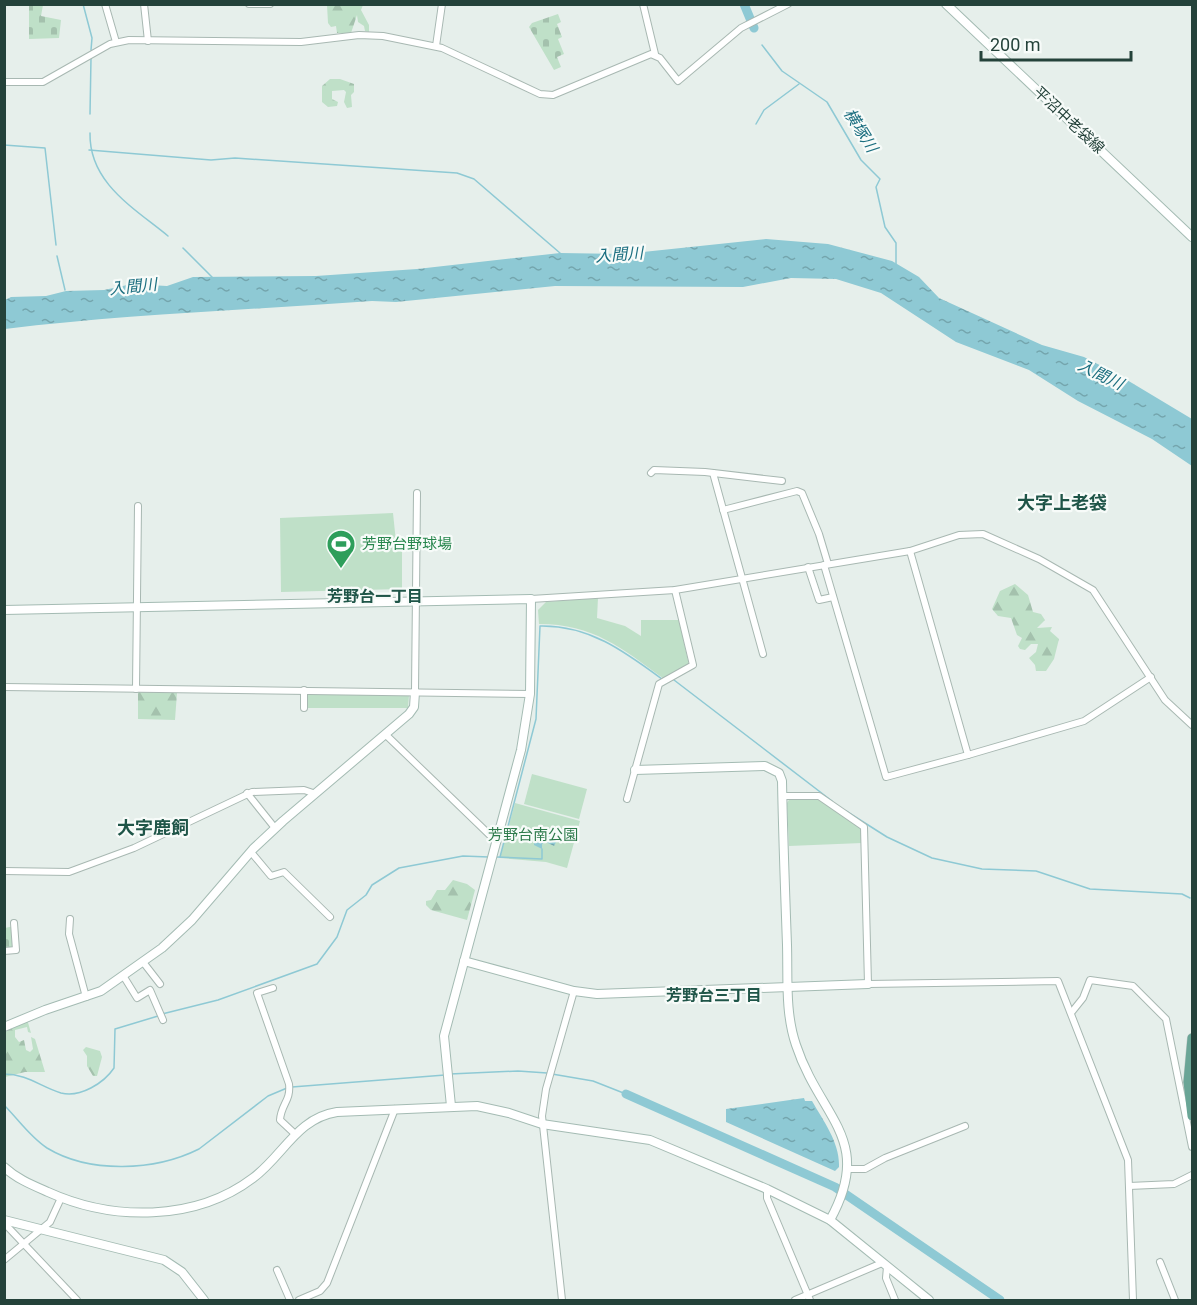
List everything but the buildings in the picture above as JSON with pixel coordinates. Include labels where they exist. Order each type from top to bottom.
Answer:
[{"type":"main road","points":[[1192,1038],[1188,1082],[1192,1116]]},
{"type":"street","points":[[105,4],[116,42]]},
{"type":"street","points":[[144,4],[148,41]]},
{"type":"street","points":[[249,4],[270,4]]},
{"type":"street","points":[[435,46],[442,4]]},
{"type":"street","points":[[643,4],[655,54],[678,81],[747,24],[788,4]]},
{"type":"street","name":"平沼中老袋線","points":[[946,4],[1192,237]]},
{"type":"street","points":[[4,82],[43,82],[116,42],[301,42],[359,35],[400,38],[435,46],[546,95],[560,93],[655,54]]},
{"type":"street","points":[[651,472],[654,470],[713,473],[782,481]]},
{"type":"street","points":[[713,473],[763,654]]},
{"type":"street","points":[[723,510],[797,491],[802,493],[819,534],[833,597],[886,777],[1084,721],[1151,677]]},
{"type":"street","points":[[4,1027],[45,1010],[101,992],[175,938],[275,828],[414,707],[417,493]]},
{"type":"street","points":[[136,688],[138,506]]},
{"type":"street","points":[[4,610],[531,599],[675,590],[910,551],[952,537],[978,533],[992,536],[1062,571],[1096,592],[1172,708],[1192,725]]},
{"type":"street","points":[[910,551],[968,755]]},
{"type":"street","points":[[808,567],[819,600],[833,597]]},
{"type":"street","points":[[627,799],[659,684],[693,665],[675,590]]},
{"type":"street","points":[[451,1106],[444,1036],[521,750],[530,694],[531,599]]},
{"type":"street","points":[[4,687],[530,694]]},
{"type":"street","points":[[304,690],[304,708]]},
{"type":"street","points":[[385,734],[496,842]]},
{"type":"street","points":[[635,770],[765,766],[779,773],[782,796],[790,1019],[795,1042],[806,1072],[845,1143],[848,1169],[846,1188],[830,1220]]},
{"type":"street","points":[[4,871],[69,872],[134,848],[247,793],[262,790],[304,790],[314,793]]},
{"type":"street","points":[[247,793],[275,828]]},
{"type":"street","points":[[782,796],[819,796],[864,827],[868,984]]},
{"type":"street","points":[[251,852],[271,876],[284,872],[330,917]]},
{"type":"street","points":[[70,918],[69,934],[86,997]]},
{"type":"street","points":[[4,951],[16,950],[14,923]]},
{"type":"street","points":[[464,961],[574,991],[612,995],[868,984],[1056,980],[1128,1160],[1133,1300]]},
{"type":"street","points":[[143,962],[160,984]]},
{"type":"street","points":[[124,977],[137,998],[150,990],[163,1020]]},
{"type":"street","points":[[1071,1013],[1083,998],[1090,980],[1133,986],[1166,1019],[1192,1147]]},
{"type":"street","points":[[273,988],[257,993],[289,1084],[290,1092],[280,1120],[295,1134]]},
{"type":"street","points":[[562,1300],[542,1124],[546,1089],[574,991]]},
{"type":"street","points":[[4,1167],[21,1180],[85,1207],[112,1212],[195,1206],[226,1195],[250,1180],[270,1164],[310,1120],[327,1114],[451,1106],[497,1110],[542,1124],[650,1140],[767,1190],[830,1220],[929,1300]]},
{"type":"street","points":[[299,1300],[320,1291],[325,1286],[395,1109]]},
{"type":"street","points":[[848,1169],[866,1169],[885,1158],[965,1126]]},
{"type":"street","points":[[1129,1186],[1173,1184],[1192,1175]]},
{"type":"street","points":[[767,1190],[767,1198],[809,1298]]},
{"type":"street","points":[[4,1260],[54,1217],[61,1198]]},
{"type":"street","points":[[77,1300],[6,1225],[5,1220],[164,1260],[182,1272],[204,1300]]},
{"type":"street","points":[[1160,1262],[1175,1300]]},
{"type":"street","points":[[795,1300],[809,1298],[884,1265]]},
{"type":"street","points":[[884,1265],[886,1278],[895,1300]]},
{"type":"street","points":[[277,1270],[290,1300]]},
{"type":"green space","points":[[29,5],[43,5],[41,16],[61,20],[59,38],[29,39]]},
{"type":"green space","points":[[327,5],[363,5],[361,10],[369,25],[369,32],[365,31],[364,26],[358,22],[357,15],[351,33],[337,33],[336,26],[331,27],[328,23]]},
{"type":"green space","points":[[558,14],[561,22],[557,24],[562,37],[558,39],[564,54],[557,57],[561,67],[554,70],[529,27],[532,23]]},
{"type":"green space","points":[[330,79],[340,79],[354,84],[354,92],[351,95],[352,107],[347,108],[344,102],[346,92],[344,90],[332,91],[332,99],[338,102],[337,106],[328,107],[322,102],[322,86]]},
{"type":"green space","name":"芳野台野球場","points":[[393,513],[396,542],[402,552],[402,589],[281,592],[280,518]]},
{"type":"green space","points":[[1015,584],[1028,595],[1033,612],[1041,614],[1045,620],[1037,628],[1052,627],[1050,631],[1059,639],[1054,659],[1046,671],[1036,671],[1035,665],[1029,658],[1036,652],[1038,644],[1031,644],[1025,650],[1020,649],[1018,646],[1022,638],[1017,635],[1011,618],[998,616],[992,609],[1000,591]]},
{"type":"green space","points":[[598,598],[597,618],[625,626],[641,636],[641,620],[679,620],[689,665],[664,679],[620,648],[591,633],[558,625],[539,624],[538,610],[546,602]]},
{"type":"green space","points":[[138,692],[177,693],[175,720],[138,719]]},
{"type":"green space","points":[[308,693],[409,695],[408,708],[307,708]]},
{"type":"green space","points":[[532,774],[587,789],[579,819],[524,804]]},
{"type":"green space","points":[[790,798],[818,798],[862,828],[862,843],[789,846],[787,803]]},
{"type":"green space","name":"芳野台南公園","points":[[515,803],[580,821],[567,868],[546,862],[500,858]]},
{"type":"green space","points":[[453,880],[467,884],[475,890],[467,920],[431,910],[426,905],[426,901],[431,900],[437,890],[445,890]]},
{"type":"green space","points":[[14,926],[15,948],[5,949],[5,928]]},
{"type":"green space","points":[[27,1019],[31,1033],[28,1032],[27,1027],[15,1030],[15,1037],[19,1042],[24,1040],[26,1050],[30,1052],[33,1049],[31,1037],[35,1039],[45,1072],[25,1072],[5,1077],[5,1032]]},
{"type":"green space","points":[[86,1047],[100,1051],[102,1057],[97,1076],[93,1076],[87,1066],[87,1056],[83,1050]]},
{"type":"water","name":"入間川","points":[[766,239],[828,244],[892,261],[919,277],[939,298],[1042,345],[1084,357],[1117,374],[1192,419],[1192,466],[1152,439],[1078,401],[1029,370],[956,342],[881,293],[836,279],[791,278],[743,287],[555,286],[396,302],[372,301],[188,313],[5,329],[5,300],[11,297],[46,296],[66,291],[104,290],[132,284],[167,286],[193,277],[316,276],[417,269],[560,253],[624,254]]},
{"type":"water","points":[[543,830],[554,834],[557,840],[554,846],[546,842],[542,844],[542,849],[534,845],[534,836]]},
{"type":"water","points":[[804,1098],[805,1101],[812,1101],[834,1141],[839,1158],[839,1167],[835,1171],[726,1122],[726,1109]]},
{"type":"waterway","points":[[83,4],[92,38],[91,50]]},
{"type":"waterway","name":"横塚川","points":[[744,4],[754,28]]},
{"type":"waterway","name":"横塚川","points":[[762,45],[782,71],[827,102],[861,160],[880,179],[876,187],[885,227],[896,243],[896,265]]},
{"type":"waterway","points":[[90,114],[91,58]]},
{"type":"waterway","points":[[756,124],[764,110],[799,84]]},
{"type":"waterway","points":[[90,133],[92,151],[105,180],[128,204],[168,236]]},
{"type":"waterway","points":[[4,145],[45,148],[56,245]]},
{"type":"waterway","points":[[89,150],[211,160],[235,158],[457,173],[474,179],[560,253]]},
{"type":"waterway","points":[[183,248],[212,277]]},
{"type":"waterway","points":[[57,256],[65,290]]},
{"type":"waterway","points":[[500,857],[536,719],[540,626],[558,627],[590,635],[620,650],[662,679],[668,676]]},
{"type":"waterway","points":[[674,680],[832,801]]},
{"type":"waterway","points":[[846,811],[887,837],[932,858],[982,869],[1036,871],[1090,889],[1182,894],[1190,898]]},
{"type":"waterway","points":[[497,857],[542,859],[542,849]]},
{"type":"waterway","points":[[162,1014],[218,1000],[317,964],[337,937],[347,910],[366,895],[372,885],[399,868],[463,856],[489,857]]},
{"type":"waterway","points":[[4,1074],[27,1078],[61,1093],[76,1093],[91,1088],[110,1074],[114,1068],[115,1029],[158,1016]]},
{"type":"waterway","points":[[450,1074],[518,1071],[547,1073]]},
{"type":"waterway","points":[[552,1074],[593,1081],[626,1094]]},
{"type":"waterway","points":[[292,1087],[445,1075]]},
{"type":"waterway","points":[[4,1105],[41,1144],[64,1156],[102,1166],[143,1165],[163,1162],[199,1149],[268,1096],[287,1088]]},
{"type":"waterway","points":[[626,1094],[835,1187],[1000,1300]]},
{"type":"place","name":"芳野台野球場","points":[[341,570]]},
{"type":"district","name":"大字上老袋","points":[[1062,503]]},
{"type":"district","name":"芳野台一丁目","points":[[375,596]]},
{"type":"district","name":"大字鹿飼","points":[[153,828]]},
{"type":"district","name":"芳野台三丁目","points":[[714,995]]}]
